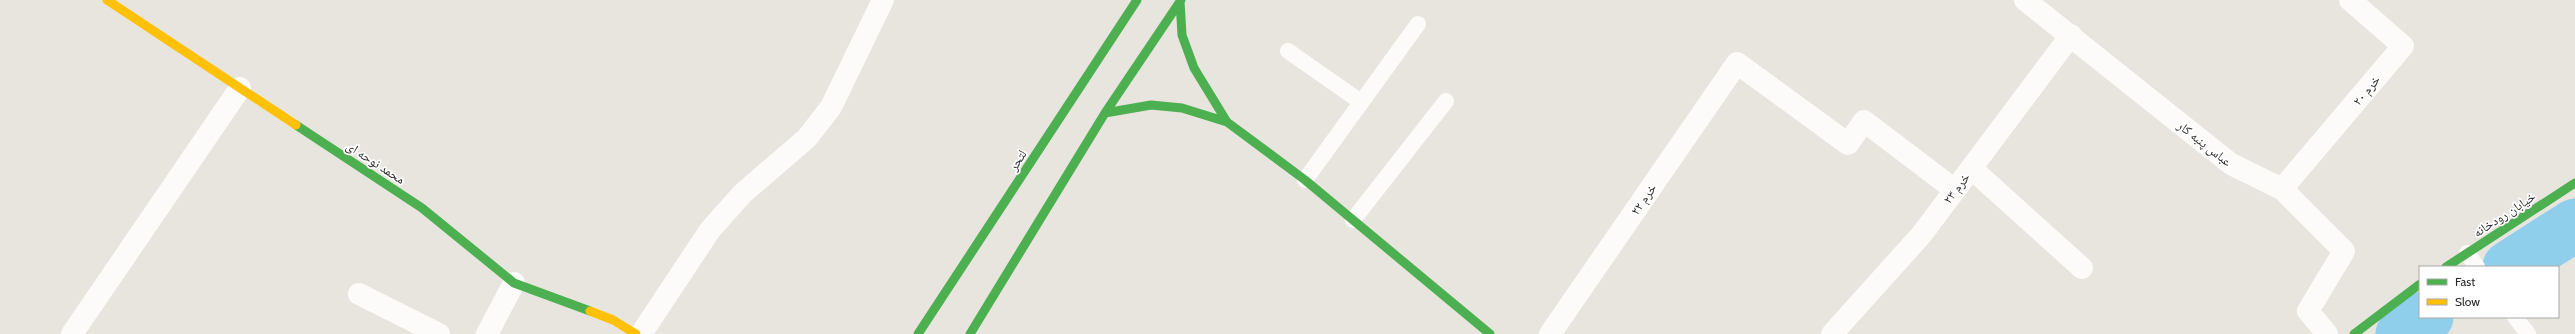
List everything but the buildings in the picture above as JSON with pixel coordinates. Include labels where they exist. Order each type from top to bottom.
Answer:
[{"type":"street","name":"محمد نوحه ای","points":[[106,0],[422,208],[514,283],[613,320],[636,334]]},
{"type":"street","points":[[641,334],[710,230],[743,193],[807,138],[831,107],[882,0]]},
{"type":"street","name":"لتحر","points":[[918,334],[1137,0]]},
{"type":"street","name":"خرم ۲۰","points":[[2282,189],[2403,46],[2350,0]]},
{"type":"street","points":[[970,334],[1105,113],[1180,1]]},
{"type":"street","points":[[1180,1],[1182,35],[1194,68],[1227,122]]},
{"type":"street","name":"عباس پنبه کار","points":[[2029,1],[2231,164],[2282,189],[2344,251],[2308,311],[2327,334]]},
{"type":"street","name":"خرم ۲۳","points":[[1832,334],[1922,234],[2070,35]]},
{"type":"street","name":"خرم ۲۲","points":[[1550,334],[1737,63],[1848,144],[1864,121],[1955,190]]},
{"type":"street","points":[[72,334],[240,88]]},
{"type":"street","points":[[1105,113],[1151,105],[1182,108],[1227,122],[1305,180],[1490,334]]},
{"type":"street","points":[[1970,168],[2082,268]]},
{"type":"street","name":"خیابان رودخانه","points":[[2448,266],[2575,183]]},
{"type":"street","points":[[487,334],[514,283]]},
{"type":"street","points":[[2354,334],[2399,297],[2419,285]]},
{"type":"street","points":[[359,294],[439,334]]},
{"type":"lane","points":[[1305,180],[1418,24]]},
{"type":"lane","points":[[1288,51],[1361,102]]},
{"type":"lane","points":[[1353,220],[1446,100]]},
{"type":"lane","points":[[2467,253],[2477,266]]},
{"type":"lane","points":[[2516,318],[2528,334]]},
{"type":"waterway","points":[[2511,266],[2575,225]]},
{"type":"waterway","points":[[2402,334],[2426,318]]},
{"type":"traffic: fast","points":[[918,334],[1137,0]]},
{"type":"traffic: fast","points":[[970,334],[1105,113],[1181,0]]},
{"type":"traffic: fast","points":[[1180,1],[1182,35],[1194,68],[1227,122]]},
{"type":"traffic: fast","points":[[1105,113],[1151,105],[1182,108],[1227,122],[1305,180],[1490,334]]},
{"type":"traffic: fast","points":[[296,125],[422,208],[514,283],[590,311]]},
{"type":"traffic: fast","points":[[2448,266],[2575,183]]},
{"type":"traffic: fast","points":[[2354,334],[2419,285]]},
{"type":"traffic: slow","points":[[107,0],[296,125]]},
{"type":"traffic: slow","points":[[590,311],[613,320],[636,334]]}]
